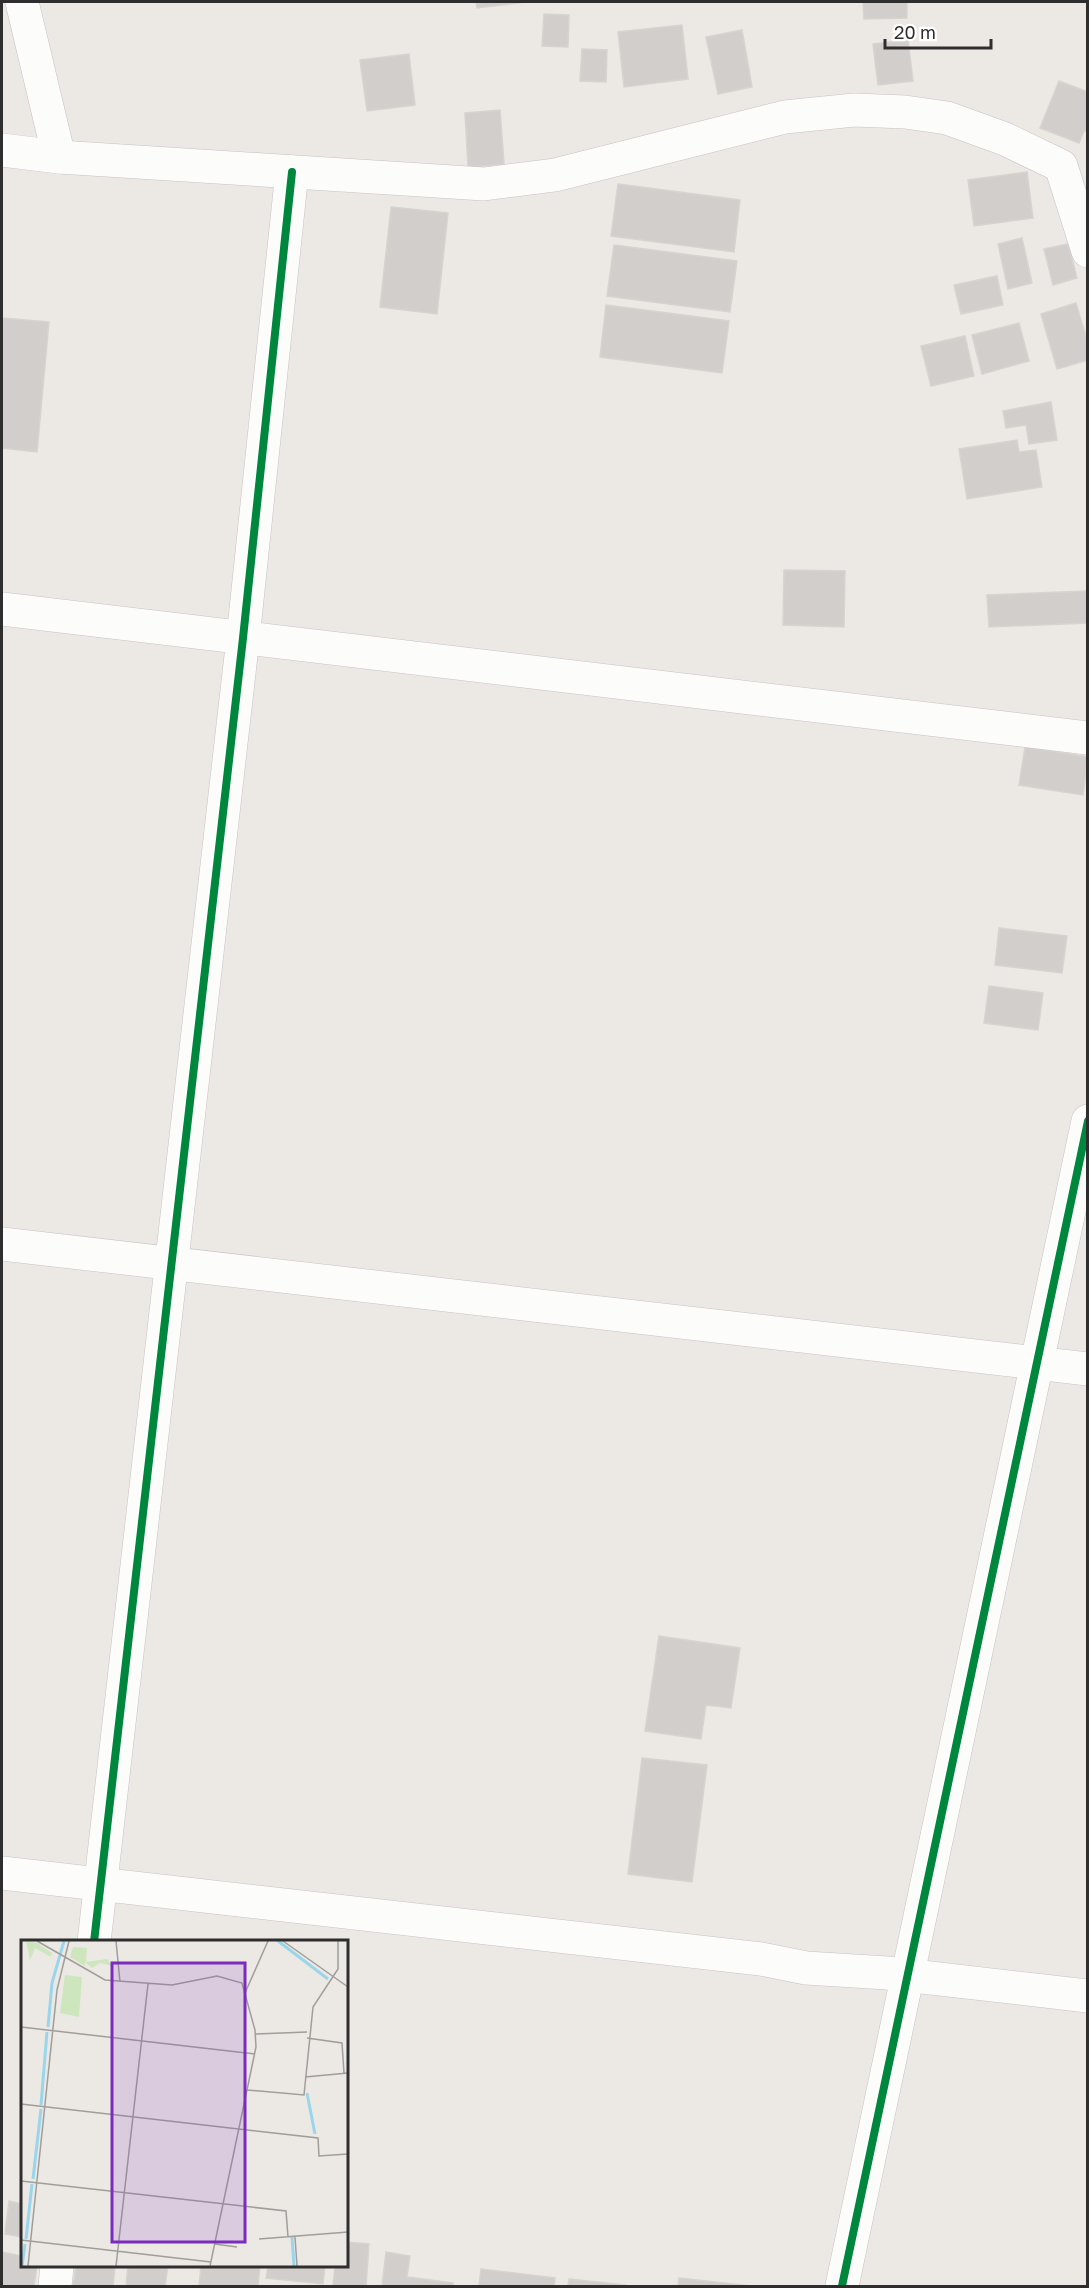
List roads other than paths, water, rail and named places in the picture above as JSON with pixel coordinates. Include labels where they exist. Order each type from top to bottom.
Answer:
[{"type":"street","points":[[22,2],[59,157]]},
{"type":"street","points":[[2,150],[59,157],[484,184],[555,175],[785,117],[854,110],[905,112],[947,118],[1005,139],[1061,166],[1087,246]]},
{"type":"street","points":[[94,1940],[243,638],[292,172]]},
{"type":"street","points":[[2,609],[1088,738]]},
{"type":"street","points":[[842,2286],[1088,1121]]},
{"type":"street","points":[[2,1244],[1088,1369]]},
{"type":"street","points":[[2,1873],[761,1959],[806,1968],[908,1975],[1088,1996]]},
{"type":"street","points":[[55,2286],[57,2267]]}]
